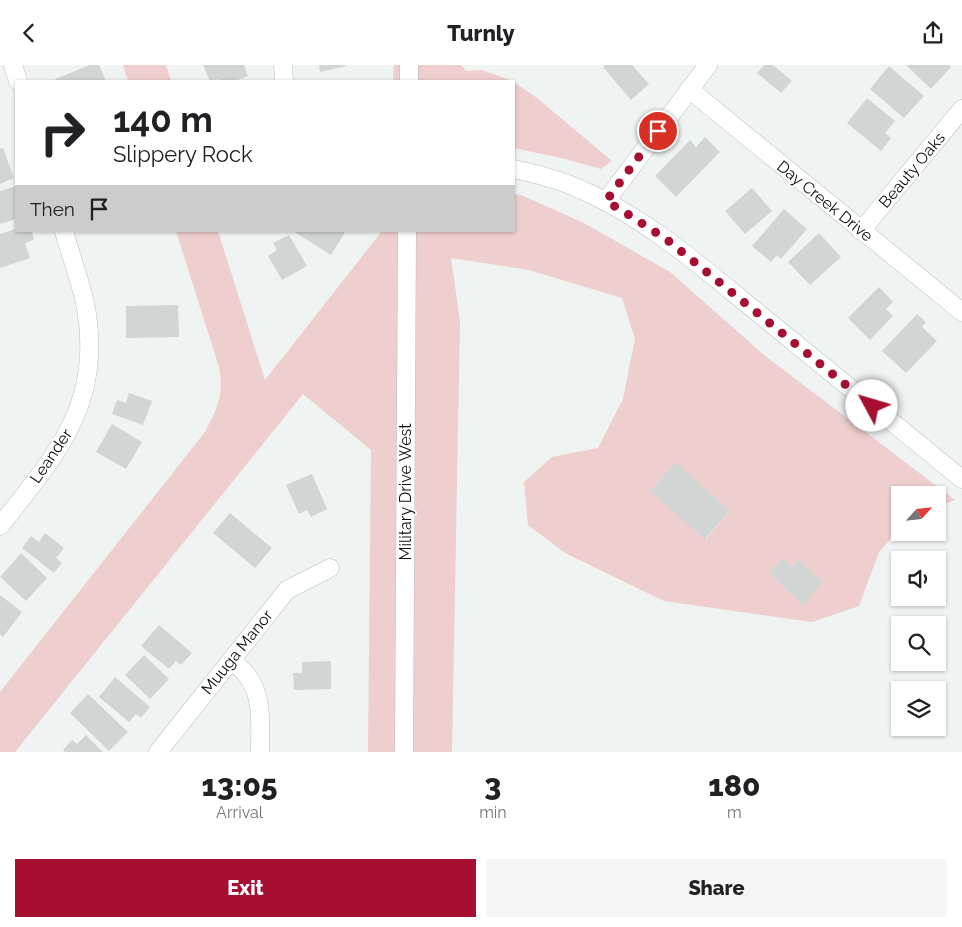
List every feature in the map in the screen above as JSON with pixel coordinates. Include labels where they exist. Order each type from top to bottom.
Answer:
[{"type":"street","points":[[13,65],[18,80]]},
{"type":"street","points":[[283,65],[284,80]]},
{"type":"street","points":[[409,65],[409,80]]},
{"type":"street","points":[[606,201],[708,65]]},
{"type":"street","name":"Day Creek Drive","points":[[689,89],[962,312]]},
{"type":"street","name":"Beauty Oaks","points":[[861,231],[962,109]]},
{"type":"street","points":[[515,169],[560,181],[606,201],[644,224],[691,259],[962,479]]},
{"type":"street","name":"Leander","points":[[0,527],[61,446],[74,422],[84,389],[88,369],[89,328],[81,287],[64,232]]},
{"type":"street","name":"Military Drive West","points":[[404,752],[407,232]]},
{"type":"street","name":"Muuga Manor","points":[[158,752],[288,590],[330,568]]},
{"type":"street","points":[[231,660],[246,673],[257,693],[260,715],[260,752]]},
{"type":"shaded area","points":[[123,65],[166,65],[171,80],[128,80]]},
{"type":"shaded area","points":[[394,65],[461,65],[466,71],[482,70],[510,80],[393,80]]},
{"type":"shaded area","points":[[515,83],[537,98],[612,161],[601,169],[515,148]]},
{"type":"shaded area","points":[[515,194],[521,195],[584,223],[670,272],[764,355],[937,486],[891,486],[891,538],[879,552],[859,606],[812,622],[664,601],[565,553],[528,525],[524,482],[552,457],[598,448],[623,399],[635,339],[622,298],[529,270],[451,258],[460,321],[452,752],[368,752],[371,450],[303,394],[15,752],[0,752],[0,692],[205,432],[219,401],[221,385],[219,367],[176,232],[218,232],[265,380],[381,232],[515,232]],"holes":[[[674,463],[730,511],[706,539],[650,491]],[[783,558],[792,567],[799,560],[823,582],[803,604],[769,573]]]},
{"type":"shaded area","points":[[946,493],[955,500],[946,503]]},
{"type":"building","points":[[90,65],[99,65],[106,80],[56,80]]},
{"type":"building","points":[[203,65],[244,65],[248,76],[238,80],[210,80]]},
{"type":"building","points":[[319,65],[346,65],[346,66],[320,72]]},
{"type":"building","points":[[606,65],[632,65],[649,84],[631,100],[603,67]]},
{"type":"building","points":[[764,65],[773,65],[792,81],[781,93],[757,73]]},
{"type":"building","points":[[906,65],[949,65],[951,67],[931,89]]},
{"type":"building","points":[[889,66],[924,96],[904,118],[870,89]]},
{"type":"building","points":[[867,98],[895,121],[885,133],[891,138],[881,151],[847,123]]},
{"type":"building","points":[[705,137],[720,152],[676,197],[655,176],[690,140],[696,147]]},
{"type":"building","points":[[3,148],[14,178],[0,184],[0,149]]},
{"type":"building","points":[[15,186],[15,219],[0,224],[0,191]]},
{"type":"building","points":[[752,188],[772,211],[745,234],[725,211]]},
{"type":"building","points":[[784,209],[807,229],[781,259],[777,255],[771,262],[752,246]]},
{"type":"building","points":[[15,229],[15,232],[32,232],[34,240],[25,243],[30,258],[0,268],[0,234]]},
{"type":"building","points":[[295,232],[345,232],[331,255]]},
{"type":"building","points":[[819,233],[841,257],[810,285],[788,262]]},
{"type":"building","points":[[289,235],[307,266],[282,280],[268,256],[277,250],[273,243]]},
{"type":"building","points":[[879,287],[893,302],[886,309],[893,316],[870,340],[848,318]]},
{"type":"building","points":[[178,305],[179,337],[126,338],[126,306]]},
{"type":"building","points":[[917,314],[926,322],[922,327],[937,341],[906,373],[882,351]]},
{"type":"building","points":[[129,393],[152,401],[143,425],[112,414],[117,400],[126,403]]},
{"type":"building","points":[[112,424],[142,442],[126,469],[96,452]]},
{"type":"building","points":[[675,462],[730,511],[705,539],[650,491]]},
{"type":"building","points":[[312,474],[327,509],[311,517],[307,510],[299,514],[286,485]]},
{"type":"building","points":[[230,513],[272,548],[255,568],[213,533]]},
{"type":"building","points":[[45,533],[64,548],[56,558],[62,563],[54,573],[22,548],[31,536],[39,542]]},
{"type":"building","points":[[21,553],[47,578],[26,601],[0,577]]},
{"type":"building","points":[[783,558],[792,567],[799,560],[823,582],[803,605],[769,573]]},
{"type":"building","points":[[0,595],[22,612],[3,637],[0,634]]},
{"type":"building","points":[[159,625],[192,653],[181,665],[176,661],[169,669],[141,646]]},
{"type":"building","points":[[144,655],[169,679],[150,699],[125,675]]},
{"type":"building","points":[[331,661],[331,689],[294,690],[293,673],[302,673],[302,662]]},
{"type":"building","points":[[115,677],[150,707],[141,718],[136,714],[129,722],[99,697]]},
{"type":"building","points":[[88,694],[128,732],[109,751],[70,713]]},
{"type":"building","points":[[86,735],[103,752],[65,752],[63,750],[72,740],[77,744]]},
{"type":"route","points":[[658,131],[606,201],[666,239],[872,406]]}]
